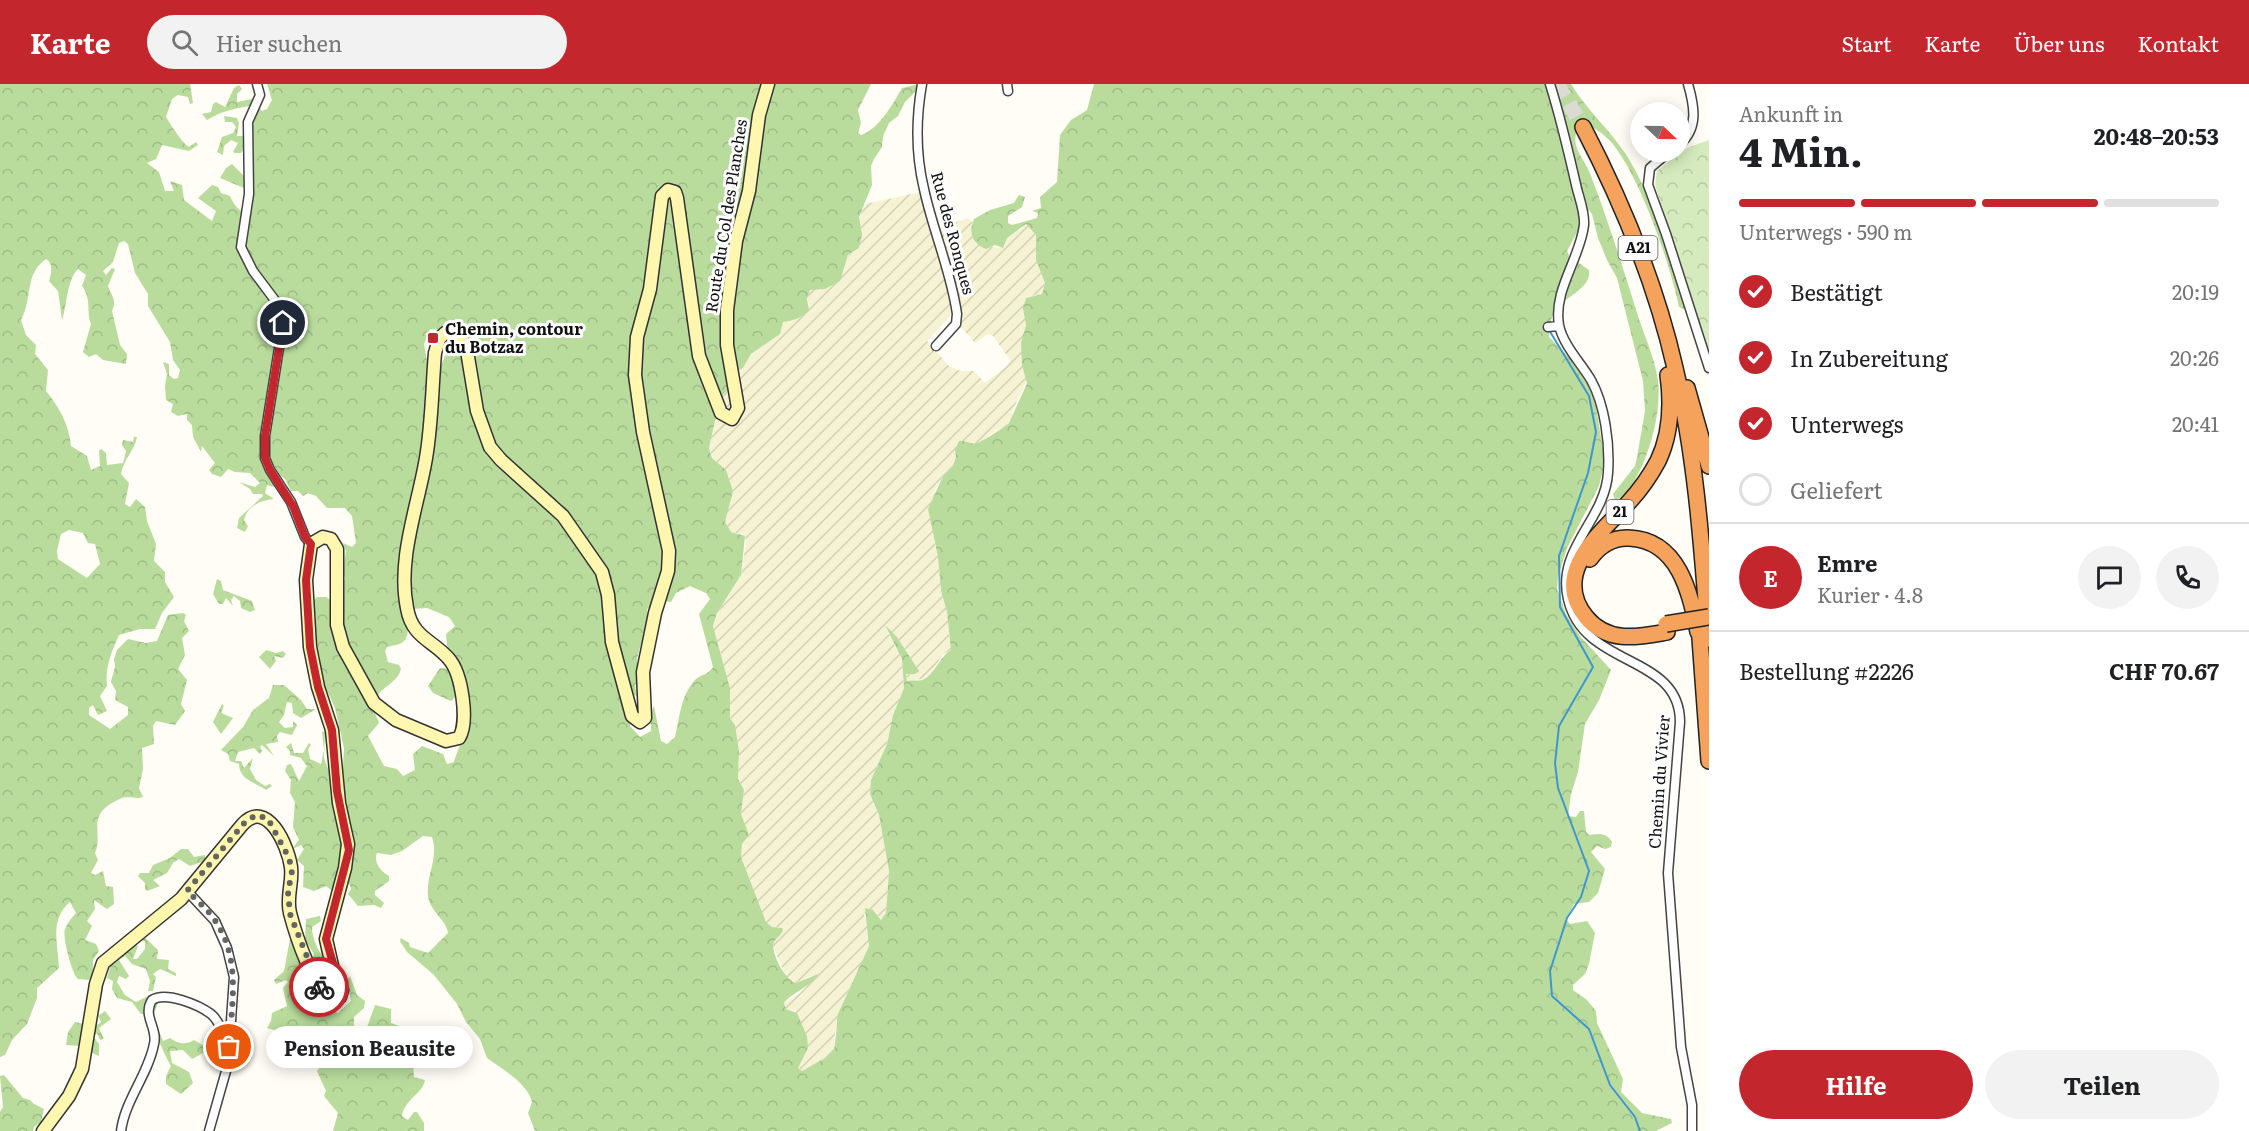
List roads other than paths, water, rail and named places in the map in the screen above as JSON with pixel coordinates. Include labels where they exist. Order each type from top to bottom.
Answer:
[{"type":"highway","name":"A21","points":[[1583,127],[1624,211],[1661,316],[1675,368],[1701,529],[1709,761]]},
{"type":"highway","points":[[1661,316],[1688,389],[1709,466]]},
{"type":"highway","name":"21","points":[[1661,316],[1670,401],[1665,443],[1646,482],[1587,548],[1578,564],[1574,584],[1576,597],[1585,616],[1608,633],[1631,638],[1666,628],[1709,625]]},
{"type":"highway","points":[[1704,641],[1687,586],[1667,555],[1650,543],[1630,538],[1610,542],[1598,549],[1587,563],[1583,581],[1587,602],[1594,614],[1608,625],[1624,629],[1666,628],[1709,617]]},
{"type":"street","points":[[44,1131],[74,1088],[82,1069],[100,968],[110,955],[148,928],[187,891],[246,821],[257,815],[268,819],[289,858],[292,871],[288,892],[290,914],[315,979],[328,998],[335,1001],[340,997],[342,990],[333,970],[326,939],[349,850],[337,791],[332,730],[318,687],[310,647],[306,580],[311,544],[305,537],[293,506],[265,458],[265,436],[283,323],[277,303],[260,281],[241,247],[249,194],[248,122],[260,95],[257,84]]},
{"type":"street","name":"Route du Col des Planches","points":[[311,544],[323,537],[331,539],[337,549],[337,625],[343,647],[374,703],[396,720],[446,741],[459,738],[464,716],[456,674],[450,660],[423,639],[413,625],[407,609],[404,582],[408,546],[428,444],[437,344],[445,333],[457,335],[466,345],[469,354],[477,411],[490,447],[501,460],[563,516],[602,572],[608,595],[612,642],[632,716],[636,721],[643,721],[647,711],[643,682],[645,664],[655,613],[669,561],[666,526],[640,418],[635,375],[637,338],[650,289],[662,196],[670,190],[677,198],[699,356],[721,413],[726,418],[733,419],[738,408],[727,345],[727,310],[736,241],[749,191],[759,115],[768,84]]},
{"type":"street","name":"Rue des Ronques","points":[[922,84],[919,101],[918,145],[922,180],[957,314],[956,325],[936,346]]},
{"type":"street","points":[[1548,327],[1559,326],[1562,293],[1581,236],[1584,219],[1564,128],[1550,84]]},
{"type":"street","points":[[1688,84],[1694,120],[1690,130]]},
{"type":"street","points":[[1658,162],[1650,168],[1648,185],[1670,243],[1709,368]]},
{"type":"street","name":"Chemin du Vivier","points":[[1559,326],[1596,390],[1605,426],[1609,463],[1601,501],[1573,550],[1567,567],[1568,602],[1577,621],[1592,638],[1614,654],[1661,678],[1672,690],[1679,705],[1668,873],[1681,1047],[1692,1106],[1692,1131]]},
{"type":"street","points":[[187,891],[215,921],[230,955],[234,983],[225,1078],[209,1131]]},
{"type":"street","points":[[121,1131],[125,1112],[155,1042],[148,1014],[152,1000],[164,996],[204,1011],[214,1016],[223,1033],[229,1037]]},
{"type":"waterway","points":[[1549,330],[1589,396],[1596,432],[1588,473],[1559,556],[1560,607],[1593,667],[1559,726],[1555,763],[1558,788],[1589,871],[1581,897],[1567,918],[1550,971],[1552,996],[1589,1029],[1610,1085],[1635,1117],[1640,1131]]},
{"type":"tunnel","points":[[1557,84],[1583,127]]},
{"type":"place","name":"Chemin, contour du Botzaz","points":[[433,338]]},
{"type":"place","name":"Pension Beausite","points":[[229,1047]]}]
